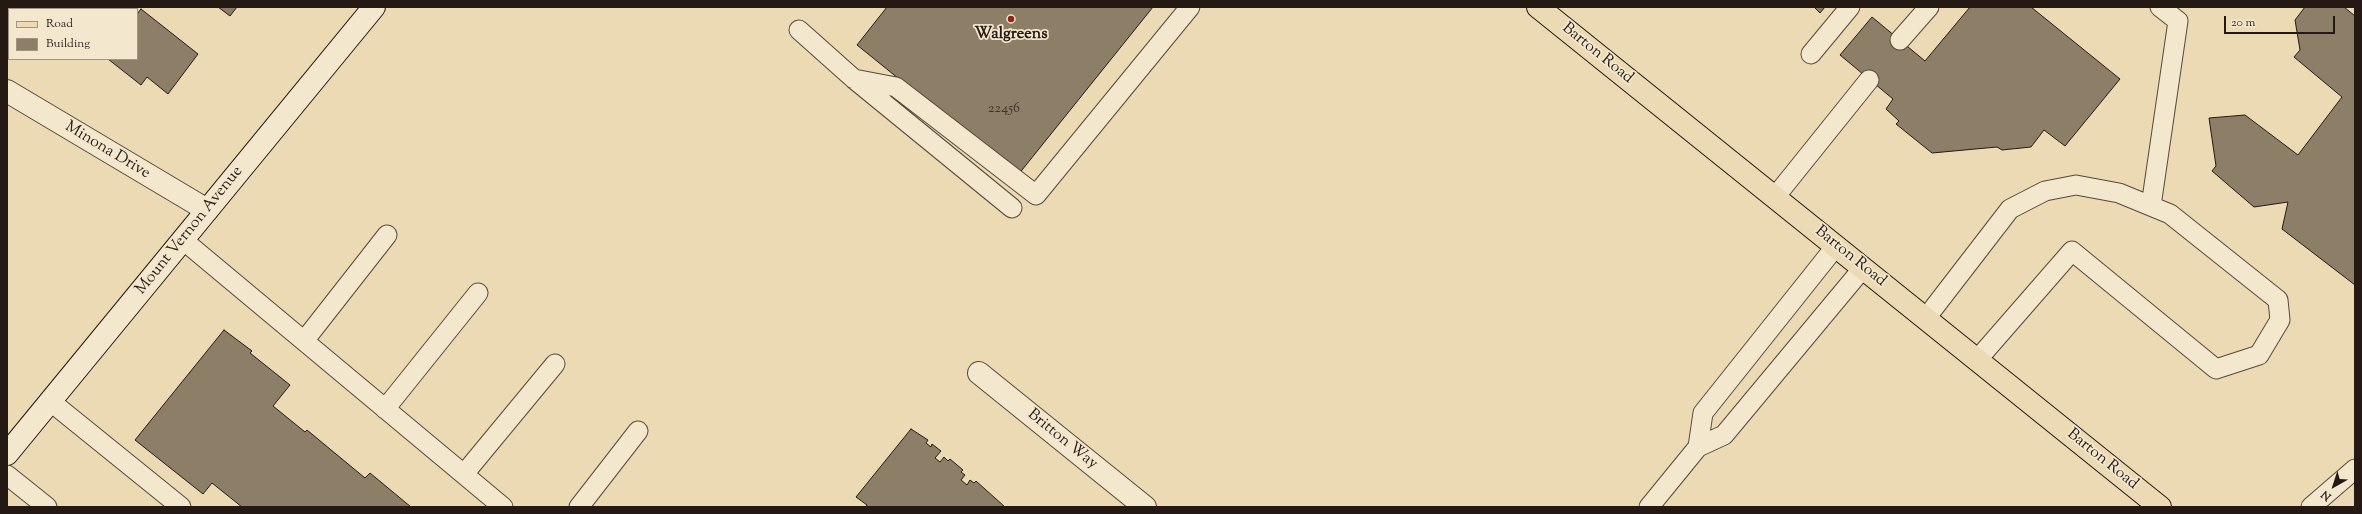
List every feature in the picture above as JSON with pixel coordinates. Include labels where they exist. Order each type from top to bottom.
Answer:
[{"type":"main road","name":"Mount Vernon Avenue","points":[[7,454],[374,7]]},
{"type":"main road","name":"Barton Road","points":[[1538,7],[2160,507]]},
{"type":"main road","name":"Minona Drive","points":[[7,91],[207,210]]},
{"type":"main road","name":"Britton Way","points":[[979,373],[1139,505]]},
{"type":"lane","points":[[854,79],[896,87],[1036,195],[1190,7]]},
{"type":"lane","points":[[1811,54],[1850,7]]},
{"type":"lane","points":[[1900,40],[1930,7]]},
{"type":"lane","points":[[2151,206],[2178,21],[2160,7]]},
{"type":"lane","points":[[799,30],[854,79],[1012,208]]},
{"type":"lane","points":[[1775,197],[1869,80]]},
{"type":"lane","points":[[1926,318],[2010,209],[2038,195],[2076,185],[2118,193],[2170,214],[2278,300],[2280,320],[2259,355],[2216,369],[2072,251],[1977,360]]},
{"type":"lane","points":[[304,341],[387,235]]},
{"type":"lane","points":[[183,240],[503,507]]},
{"type":"lane","points":[[1698,447],[1703,413],[1836,246]]},
{"type":"lane","points":[[1649,507],[1698,447],[1724,434],[1863,268]]},
{"type":"lane","points":[[385,409],[478,293]]},
{"type":"lane","points":[[464,474],[555,364]]},
{"type":"lane","points":[[50,402],[181,507]]},
{"type":"lane","points":[[578,507],[638,431]]},
{"type":"lane","points":[[2311,507],[2355,469]]},
{"type":"lane","points":[[7,475],[47,507]]},
{"type":"building","points":[[115,7],[116,8],[96,8]]},
{"type":"building","points":[[218,7],[237,7],[230,16]]},
{"type":"building","name":"Walgreens","points":[[887,7],[1153,7],[1018,175],[857,45]]},
{"type":"building","points":[[1814,7],[1825,7],[1820,13]]},
{"type":"building","points":[[1970,7],[2031,7],[2120,79],[2065,146],[2044,130],[2031,147],[2002,150],[1997,147],[1932,153],[1896,124],[1899,121],[1886,109],[1893,99],[1840,55],[1872,17],[1925,61]]},
{"type":"building","points":[[2305,7],[2344,7],[2355,16],[2355,285],[2282,229],[2288,202],[2254,207],[2212,171],[2216,166],[2209,118],[2245,115],[2298,155],[2342,97],[2294,57],[2300,50],[2295,20]]},
{"type":"building","points":[[141,9],[198,54],[168,94],[147,77],[141,85],[109,60],[138,60],[138,13]]},
{"type":"building","points":[[224,330],[252,351],[250,353],[290,385],[273,406],[305,432],[307,430],[365,478],[370,473],[411,507],[242,507],[212,483],[203,494],[135,440]]},
{"type":"building","points":[[911,429],[928,440],[926,443],[931,447],[932,444],[941,451],[935,458],[940,462],[944,457],[948,461],[950,459],[963,470],[961,472],[965,475],[961,480],[967,485],[970,480],[974,483],[976,481],[1005,507],[866,507],[867,505],[856,497]]},
{"type":"place","name":"Walgreens","points":[[1011,19]]}]
